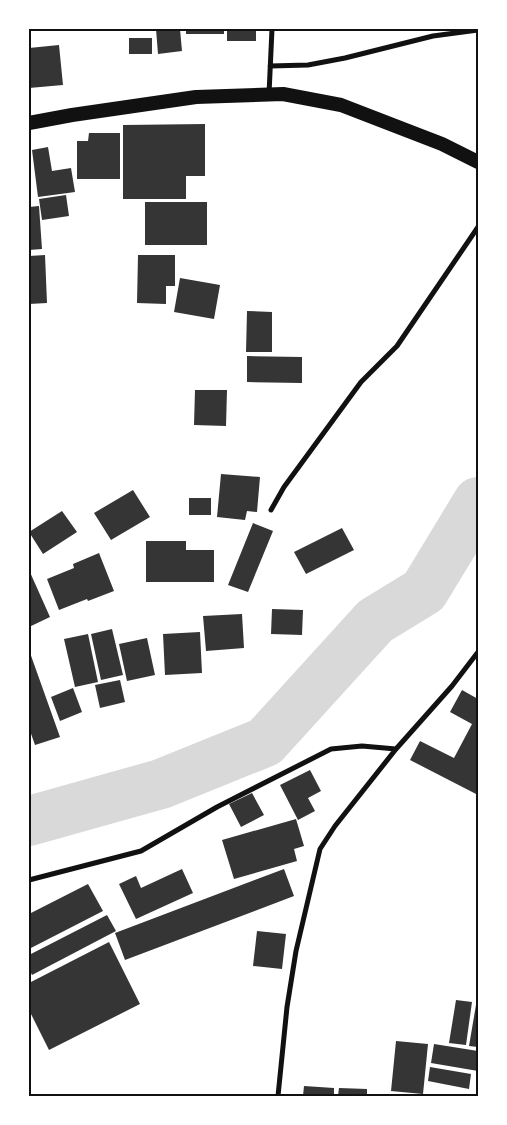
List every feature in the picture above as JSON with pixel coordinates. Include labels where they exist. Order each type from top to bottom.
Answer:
[{"type":"highway","points":[[29,124],[72,115],[196,97],[283,94],[341,105],[442,144],[478,162]]},
{"type":"street","points":[[269,94],[272,29]]},
{"type":"street","points":[[270,66],[308,65],[345,58],[433,36],[478,30]]},
{"type":"street","points":[[271,510],[284,487],[361,382],[397,346],[478,226]]},
{"type":"street","points":[[278,1096],[287,1007],[295,961],[320,849],[335,826],[396,749],[452,686],[478,652]]},
{"type":"street","points":[[29,880],[141,851],[217,806],[331,749],[362,746],[396,749]]},
{"type":"building","points":[[156,29],[180,29],[182,51],[158,54]]},
{"type":"building","points":[[186,29],[224,29],[224,34],[186,34]]},
{"type":"building","points":[[227,29],[256,29],[256,41],[227,41]]},
{"type":"building","points":[[129,38],[152,38],[152,54],[129,54]]},
{"type":"building","points":[[59,45],[63,85],[29,88],[29,48]]},
{"type":"building","points":[[205,124],[205,176],[186,176],[186,199],[123,199],[123,125]]},
{"type":"building","points":[[89,133],[120,133],[120,179],[77,179],[77,141],[88,141]]},
{"type":"building","points":[[48,147],[52,171],[71,168],[75,192],[38,197],[32,150]]},
{"type":"building","points":[[66,195],[69,216],[42,220],[39,199]]},
{"type":"building","points":[[145,202],[207,202],[207,245],[145,245]]},
{"type":"building","points":[[39,206],[42,249],[29,250],[29,207]]},
{"type":"building","points":[[45,255],[47,303],[29,304],[29,256]]},
{"type":"building","points":[[138,255],[175,255],[175,286],[166,286],[166,304],[137,303]]},
{"type":"building","points":[[180,278],[220,285],[214,319],[174,312]]},
{"type":"building","points":[[247,311],[272,312],[272,352],[246,352]]},
{"type":"building","points":[[247,356],[302,357],[302,383],[247,382]]},
{"type":"building","points":[[195,390],[227,390],[226,426],[194,425]]},
{"type":"building","points":[[221,474],[260,477],[257,512],[247,511],[245,520],[217,517]]},
{"type":"building","points":[[133,490],[150,517],[111,540],[94,513]]},
{"type":"building","points":[[189,498],[211,498],[211,515],[189,515]]},
{"type":"building","points":[[62,511],[77,532],[43,554],[29,532]]},
{"type":"building","points":[[253,523],[273,531],[248,592],[228,585]]},
{"type":"building","points":[[342,528],[354,550],[306,574],[294,552]]},
{"type":"building","points":[[146,541],[186,541],[186,550],[214,550],[214,582],[146,582]]},
{"type":"building","points":[[99,553],[114,591],[59,610],[47,579],[74,568],[73,564]]},
{"type":"building","points":[[29,570],[50,617],[29,627]]},
{"type":"building","points":[[272,609],[303,610],[302,635],[271,634]]},
{"type":"building","points":[[242,614],[244,648],[206,651],[203,616]]},
{"type":"building","points":[[112,629],[123,675],[101,680],[91,634]]},
{"type":"building","points":[[200,632],[202,673],[165,675],[163,634]]},
{"type":"building","points":[[88,634],[98,682],[75,687],[64,639]]},
{"type":"building","points":[[147,638],[155,675],[127,681],[119,644]]},
{"type":"building","points":[[29,650],[60,737],[35,745],[29,728]]},
{"type":"building","points":[[120,680],[125,702],[100,708],[95,685]]},
{"type":"building","points":[[73,688],[82,712],[60,721],[51,697]]},
{"type":"building","points":[[462,690],[478,699],[478,795],[410,760],[420,741],[454,758],[472,724],[450,712]]},
{"type":"building","points":[[310,770],[321,791],[308,798],[315,811],[298,820],[280,785]]},
{"type":"building","points":[[252,793],[264,815],[241,827],[229,804]]},
{"type":"building","points":[[296,819],[304,846],[294,849],[297,861],[234,879],[222,840]]},
{"type":"building","points":[[182,869],[193,893],[136,919],[119,884],[136,876],[141,888]]},
{"type":"building","points":[[284,869],[294,896],[125,960],[115,933]]},
{"type":"building","points":[[88,884],[103,911],[29,949],[29,914]]},
{"type":"building","points":[[107,915],[116,931],[32,975],[29,969],[29,955]]},
{"type":"building","points":[[257,931],[286,934],[282,969],[253,966]]},
{"type":"building","points":[[109,942],[140,1004],[49,1050],[29,1010],[29,983]]},
{"type":"building","points":[[456,1000],[472,1002],[466,1045],[449,1043]]},
{"type":"building","points":[[478,1000],[478,1047],[469,1046]]},
{"type":"building","points":[[396,1041],[428,1044],[423,1094],[391,1091]]},
{"type":"building","points":[[434,1044],[478,1051],[478,1071],[431,1063]]},
{"type":"building","points":[[430,1067],[471,1074],[469,1089],[428,1081]]},
{"type":"building","points":[[304,1086],[334,1088],[334,1096],[303,1096]]},
{"type":"building","points":[[339,1088],[367,1089],[367,1096],[338,1096]]},
{"type":"waterway","points":[[29,821],[161,784],[265,742],[375,621],[424,591],[478,502]]}]
